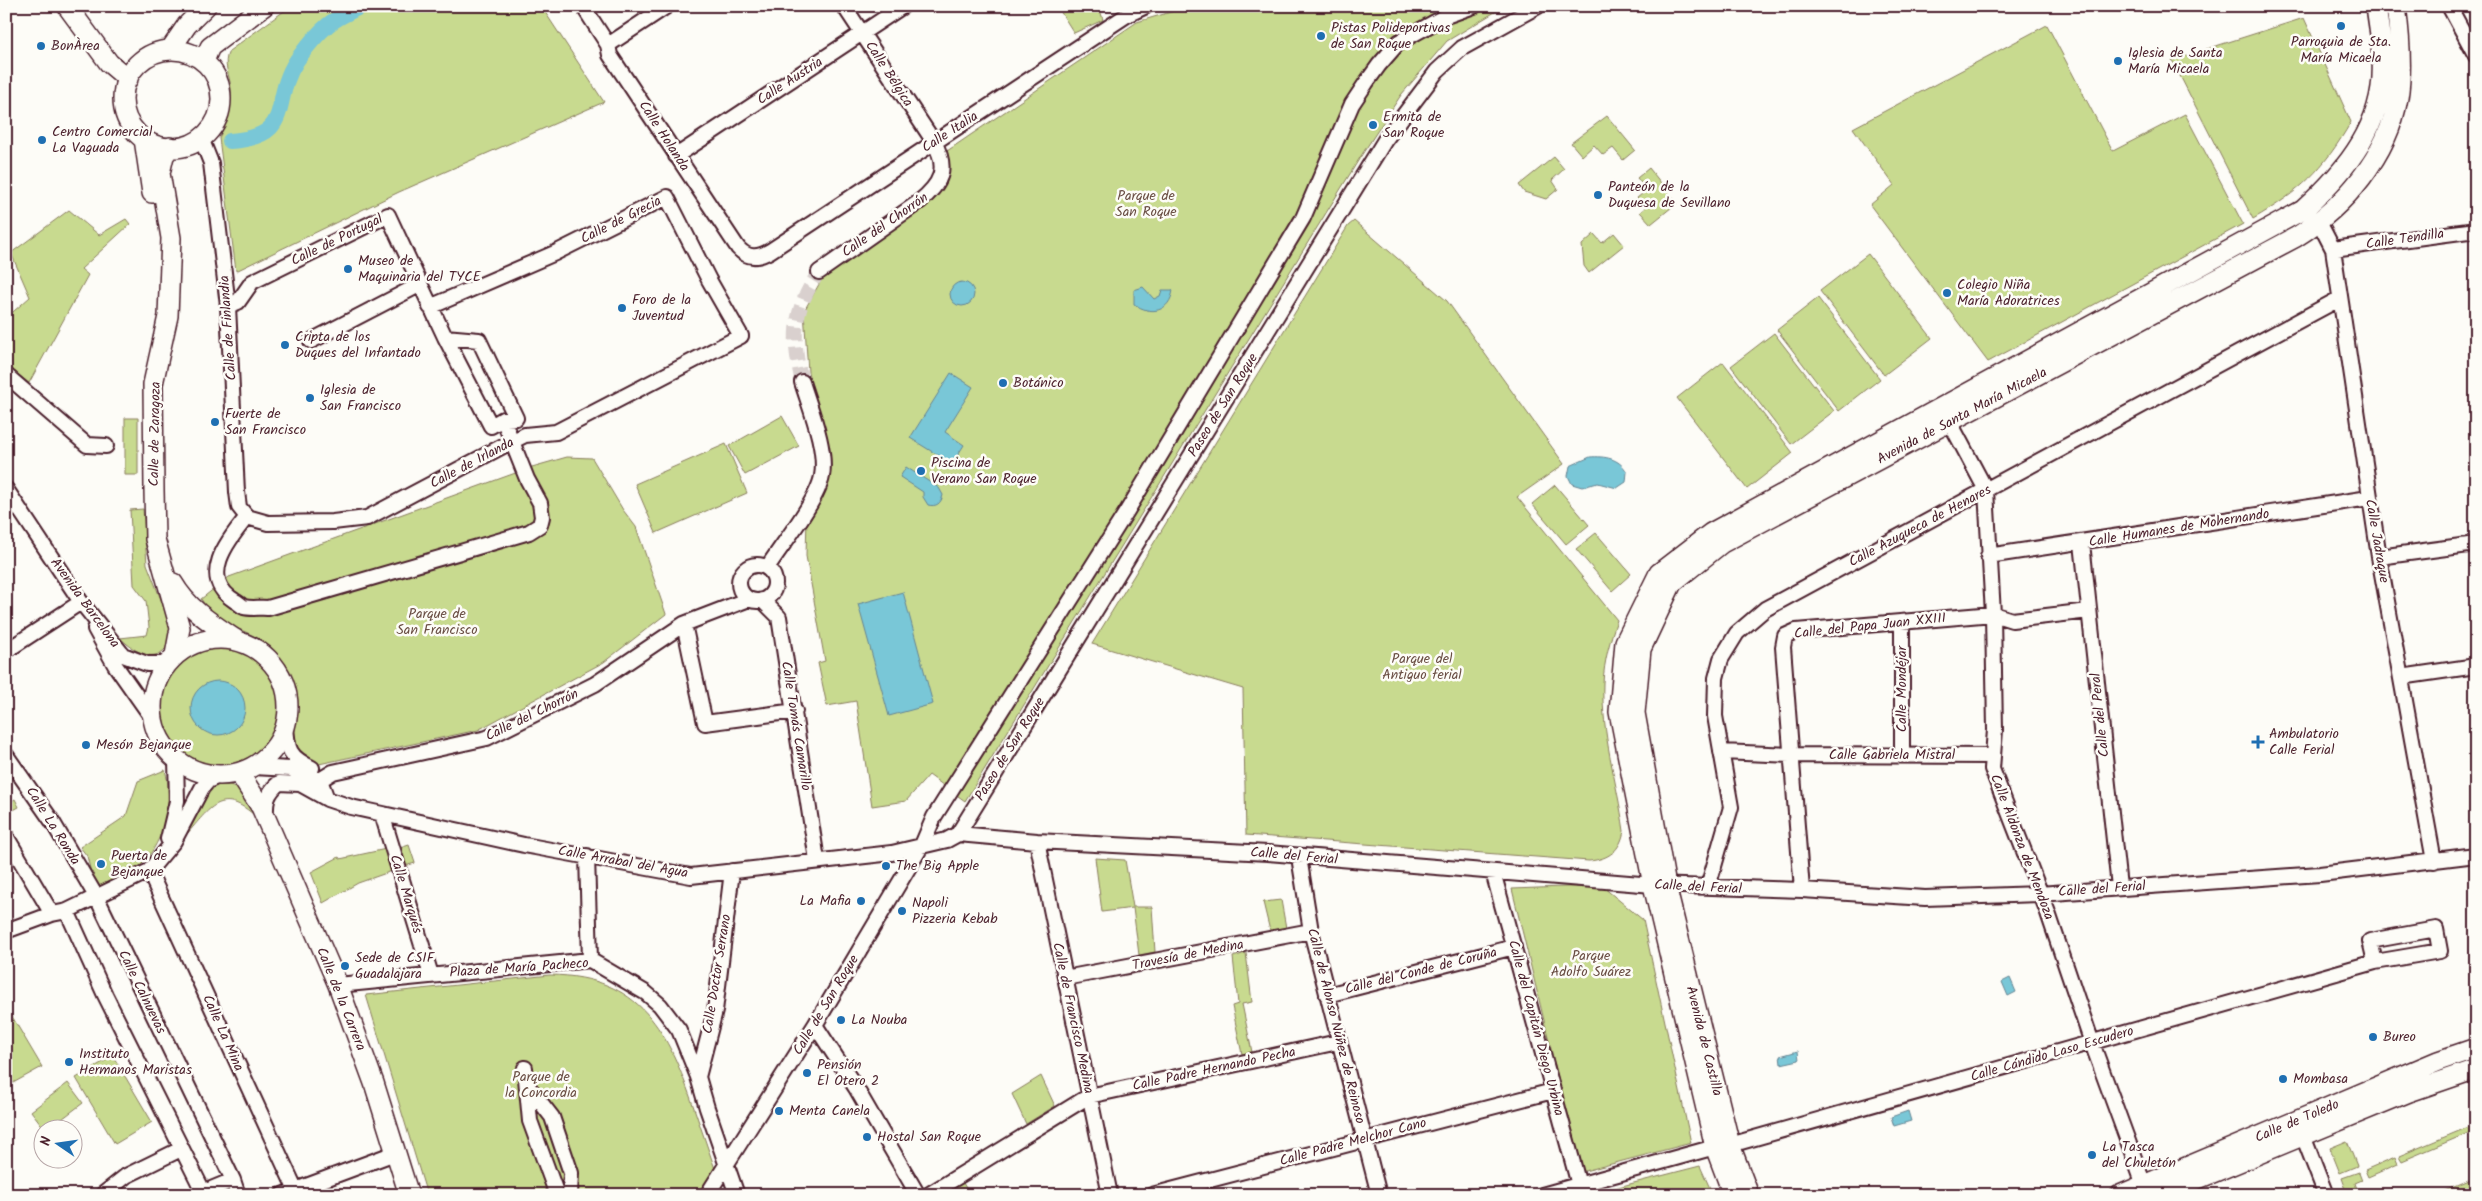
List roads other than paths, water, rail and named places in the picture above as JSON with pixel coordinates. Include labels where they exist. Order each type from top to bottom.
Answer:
[{"type":"street","points":[[67,6],[109,63],[128,79]]},
{"type":"street","points":[[170,50],[187,25],[206,6]]},
{"type":"street","points":[[204,61],[210,47],[264,6]]},
{"type":"street","name":"Calle Holanda","points":[[583,6],[608,45],[610,55],[738,248],[745,255],[754,257]]},
{"type":"street","points":[[608,45],[667,6]]},
{"type":"street","name":"Calle Bélgica","points":[[844,6],[934,142]]},
{"type":"street","name":"Calle Austria","points":[[676,156],[903,6]]},
{"type":"street","points":[[1115,6],[1120,20]]},
{"type":"street","name":"Calle Italia","points":[[754,257],[770,250],[1120,20],[1146,6]]},
{"type":"street","name":"Calle de San Roque","points":[[707,1195],[815,1025],[922,845],[934,817],[1112,535],[1304,218],[1352,104],[1379,64],[1400,42],[1446,16],[1474,6]]},
{"type":"street","name":"Avenida de Santa María Micaela","points":[[1946,414],[2311,204],[2333,183],[2353,158],[2370,125],[2380,96],[2382,61],[2376,6]]},
{"type":"street","name":"Avenida de Santa María Micaela","points":[[1660,885],[1619,712],[1625,642],[1658,573],[1711,533],[2296,237],[2319,222],[2347,196],[2370,166],[2385,138],[2397,99],[2400,65],[2396,6]]},
{"type":"street","points":[[2449,6],[2476,56]]},
{"type":"street","name":"Paseo de San Roque","points":[[958,834],[1385,140],[1444,65],[1462,48],[1530,8]]},
{"type":"street","points":[[170,50],[192,54],[204,61],[213,72],[219,86],[221,102],[218,116],[211,128],[201,138],[181,147],[170,148],[156,145],[144,139],[134,130],[127,118],[124,92],[128,79],[135,67],[145,58],[157,52],[170,50]]},
{"type":"street","name":"Calle de Finlandia","points":[[201,138],[210,162],[228,306],[237,492],[239,506],[247,517]]},
{"type":"street","name":"Calle de Zaragoza","points":[[144,139],[159,234],[170,274]]},
{"type":"street","name":"Calle del Chorrón","points":[[819,272],[932,191],[942,174],[940,154],[934,142]]},
{"type":"street","name":"Calle de Zaragoza","points":[[170,148],[164,156],[160,174],[171,238],[168,316],[153,384],[155,539],[180,628],[171,659]]},
{"type":"street","name":"Calle de Grecia","points":[[430,307],[555,253],[667,197],[709,280],[741,336]]},
{"type":"street","name":"Calle de Portugal","points":[[228,306],[238,302],[252,282],[388,215],[419,285],[445,337],[503,421]]},
{"type":"street","name":"Calle Jadraque","points":[[2319,222],[2333,249],[2369,498],[2434,861]]},
{"type":"street","name":"Calle Tendilla","points":[[2333,249],[2476,230]]},
{"type":"street","points":[[311,341],[419,285]]},
{"type":"street","name":"Calle Azuqueca de Henares","points":[[1708,888],[1731,807],[1715,716],[1716,678],[1721,659],[1737,633],[1765,609],[2339,299]]},
{"type":"street","name":"Calle de Irlanda","points":[[247,517],[268,524],[333,522],[367,518],[512,441],[525,435],[556,432],[741,336]]},
{"type":"street","name":"Calle de Portugal","points":[[247,517],[222,552],[217,578],[219,588],[226,596],[244,607],[268,608],[496,543],[529,532],[540,525],[542,517],[540,503],[527,479],[503,421],[479,340],[445,337]]},
{"type":"street","points":[[6,375],[87,445],[106,446]]},
{"type":"street","points":[[767,568],[816,493],[822,476],[822,453],[802,382]]},
{"type":"street","points":[[1946,414],[1986,490]]},
{"type":"street","name":"Avenida Barcelona","points":[[6,489],[81,602],[123,654],[146,664],[171,659]]},
{"type":"street","name":"Calle Aldonza de Mendoza","points":[[1986,490],[1988,556],[1993,614],[1995,730],[1992,769],[2039,894],[2047,910],[2092,1042],[2151,1190]]},
{"type":"street","name":"Calle Humanes de Mohernando","points":[[1988,556],[2369,498]]},
{"type":"street","name":"Calle del Peral","points":[[2082,543],[2119,888]]},
{"type":"street","points":[[2379,557],[2476,544]]},
{"type":"street","name":"Calle de Zaragoza","points":[[162,564],[180,595],[199,615],[236,640]]},
{"type":"street","points":[[754,565],[767,568],[772,572],[775,583],[770,595],[756,600],[740,589],[740,576],[748,567],[754,565]]},
{"type":"street","name":"Calle del Chorrón","points":[[320,780],[333,772],[487,738],[595,684],[684,624],[756,600]]},
{"type":"street","name":"Calle Tomás Camarillo","points":[[756,600],[779,617],[817,860]]},
{"type":"street","points":[[6,651],[81,602],[115,666],[153,720]]},
{"type":"street","name":"Calle del Papa Juan XXIII","points":[[1802,890],[1790,755],[1785,636],[1796,631],[1993,614],[2012,620],[2089,611]]},
{"type":"street","name":"Calle Mondéjar","points":[[1902,622],[1902,755]]},
{"type":"street","points":[[684,624],[705,723],[795,711]]},
{"type":"street","points":[[6,931],[52,914],[67,912],[149,871],[174,841],[202,788],[208,782],[247,768],[277,744],[286,724],[288,709],[282,678],[274,664],[263,653],[236,640],[220,638],[204,640],[189,646],[171,659],[156,684],[152,701],[153,720],[157,734],[165,748],[176,760],[195,771],[247,768],[291,769],[320,780],[327,800]]},
{"type":"street","points":[[2401,677],[2476,666]]},
{"type":"street","name":"Calle del Chorrón","points":[[286,724],[289,750],[297,761],[314,769],[333,772]]},
{"type":"street","name":"Calle Gabriela Mistral","points":[[1721,752],[1790,755],[1994,756]]},
{"type":"street","name":"Calle La Ronda","points":[[6,755],[52,821],[97,898]]},
{"type":"street","points":[[163,854],[170,834],[177,801],[176,760]]},
{"type":"street","points":[[247,768],[264,814]]},
{"type":"street","name":"Calle Arrabal del Agua","points":[[264,814],[265,803],[271,790],[278,783],[300,784],[327,800],[382,814],[691,876],[892,852],[922,845]]},
{"type":"street","name":"Calle de la Carrera","points":[[264,814],[338,985],[374,1084],[409,1195]]},
{"type":"street","name":"Calle Marqués","points":[[382,814],[431,975]]},
{"type":"street","name":"Calle del Ferial","points":[[922,845],[947,840],[958,834],[1037,841],[1299,857],[1660,885],[1802,890],[1925,898],[2039,894],[2320,874],[2476,855]]},
{"type":"street","points":[[6,836],[52,914]]},
{"type":"street","name":"Calle de Francisco Medina","points":[[1037,841],[1110,1195]]},
{"type":"street","points":[[587,856],[590,960]]},
{"type":"street","name":"Calle de Alonso Núñez de Reinoso","points":[[1299,857],[1311,931],[1338,1042],[1379,1195]]},
{"type":"street","name":"Calle La Mina","points":[[149,871],[297,1192]]},
{"type":"street","name":"Calle Doctor Serrano","points":[[698,1077],[715,1010],[732,871]]},
{"type":"street","name":"Calle del Capitán Diego Urbina","points":[[1493,872],[1553,1091],[1574,1189]]},
{"type":"street","name":"Avenida de Castilla","points":[[1660,885],[1733,1195]]},
{"type":"street","name":"Calle Calnuevas","points":[[97,898],[233,1180],[238,1195]]},
{"type":"street","points":[[67,912],[180,1149],[204,1193],[233,1180]]},
{"type":"street","name":"Calle Cándido Laso Escudero","points":[[1542,1195],[1574,1189],[2375,962],[2440,951],[2436,929],[2370,941],[2375,962]]},
{"type":"street","name":"Travesía de Medina","points":[[1065,978],[1311,931]]},
{"type":"street","name":"Calle del Conde de Coruña","points":[[1327,995],[1514,947]]},
{"type":"street","name":"Plaza de María Pacheco","points":[[338,985],[590,960],[633,983],[660,1005],[679,1030],[698,1077],[737,1195]]},
{"type":"street","points":[[815,1025],[856,1088],[918,1195]]},
{"type":"street","name":"Calle Padre Hernando Pecha","points":[[928,1195],[1089,1096],[1338,1042]]},
{"type":"street","name":"Calle de Toledo","points":[[2120,1195],[2151,1190],[2300,1128],[2438,1061],[2476,1048]]},
{"type":"street","points":[[526,1068],[530,1122],[557,1195]]},
{"type":"street","name":"Calle de Toledo","points":[[2300,1128],[2476,1069]]},
{"type":"street","points":[[527,1085],[552,1117],[571,1173],[570,1195]]},
{"type":"street","name":"Calle Padre Melchor Cano","points":[[1152,1195],[1553,1091]]},
{"type":"street","points":[[2300,1128],[2326,1195]]},
{"type":"street","name":"Avenida de Castilla","points":[[1722,1146],[1749,1195]]},
{"type":"street","points":[[102,1195],[126,1176],[180,1149]]},
{"type":"street","points":[[282,1195],[297,1192],[395,1153]]},
{"type":"water","points":[[962,282],[971,285],[974,294],[971,303],[962,306],[953,303],[950,294],[953,285]]},
{"type":"water","points":[[1143,287],[1154,299],[1160,296],[1162,290],[1173,290],[1168,303],[1159,310],[1153,311],[1140,308],[1134,304],[1134,290]]},
{"type":"water","points":[[951,373],[973,387],[945,432],[964,445],[952,464],[910,438]]},
{"type":"water","points":[[1590,457],[1601,457],[1616,461],[1627,472],[1626,482],[1617,488],[1598,483],[1582,487],[1572,484],[1568,476],[1570,466]]},
{"type":"water","points":[[906,467],[939,488],[943,495],[939,503],[933,506],[928,505],[923,497],[923,492],[900,477]]},
{"type":"water","points":[[903,592],[933,704],[889,716],[858,604]]},
{"type":"water","points":[[213,681],[223,681],[233,685],[241,693],[245,708],[241,723],[233,731],[223,735],[213,735],[203,731],[195,723],[191,713],[191,703],[195,693],[203,685]]},
{"type":"water","points":[[2010,978],[2016,992],[2008,996],[2002,982]]},
{"type":"water","points":[[1798,1051],[1799,1060],[1781,1064],[1780,1056]]},
{"type":"water","points":[[1908,1111],[1911,1121],[1894,1126],[1891,1117]]},
{"type":"waterway","points":[[230,141],[251,138],[265,132],[273,124],[278,114],[289,75],[297,60],[315,37],[328,25],[361,6]]},
{"type":"tunnel","points":[[802,382],[796,351],[797,324],[804,299],[819,272]]},
{"type":"place","name":"Parroquia de Sta. María Micaela","points":[[2341,26]]},
{"type":"place","name":"Pistas Polideportivas de San Roque","points":[[1321,36]]},
{"type":"place","name":"BonÀrea","points":[[41,46]]},
{"type":"place","name":"Iglesia de Santa María Micaela","points":[[2118,61]]},
{"type":"place","name":"Ermita de San Roque","points":[[1373,125]]},
{"type":"place","name":"Centro Comercial La Vaguada","points":[[42,140]]},
{"type":"place","name":"Panteón de la Duquesa de Sevillano","points":[[1598,195]]},
{"type":"place","name":"Museo de Maquinaria del TYCE","points":[[348,269]]},
{"type":"place","name":"Colegio Niña María Adoratrices","points":[[1947,293]]},
{"type":"place","name":"Foro de la Juventud","points":[[622,308]]},
{"type":"place","name":"Cripta de los Duques del Infantado","points":[[285,345]]},
{"type":"place","name":"Botánico","points":[[1003,383]]},
{"type":"place","name":"Iglesia de San Francisco","points":[[310,398]]},
{"type":"place","name":"Fuerte de San Francisco","points":[[215,422]]},
{"type":"place","name":"Piscina de Verano San Roque","points":[[921,471]]},
{"type":"place","name":"Ambulatorio Calle Ferial","points":[[2258,742]]},
{"type":"place","name":"Mesón Bejanque","points":[[86,745]]},
{"type":"place","name":"Puerta de Bejanque","points":[[101,864]]},
{"type":"place","name":"The Big Apple","points":[[886,866]]},
{"type":"place","name":"La Mafia","points":[[861,901]]},
{"type":"place","name":"Napoli Pizzeria Kebab","points":[[902,911]]},
{"type":"place","name":"Sede de CSIF Guadalajara","points":[[345,966]]},
{"type":"place","name":"La Nouba","points":[[841,1020]]},
{"type":"place","name":"Bureo","points":[[2373,1037]]},
{"type":"place","name":"Instituto Hermanos Maristas","points":[[69,1062]]},
{"type":"place","name":"Pensión El Otero 2","points":[[807,1073]]},
{"type":"place","name":"Mombasa","points":[[2283,1079]]},
{"type":"place","name":"Menta Canela","points":[[779,1111]]},
{"type":"place","name":"Hostal San Roque","points":[[867,1137]]},
{"type":"place","name":"La Tasca del Chuletón","points":[[2092,1155]]},
{"type":"park label","name":"Parque de San Roque","points":[[1146,204]]},
{"type":"park label","name":"Parque de San Francisco","points":[[437,622]]},
{"type":"park label","name":"Parque del Antiguo ferial","points":[[1422,668]]},
{"type":"park label","name":"Parque Adolfo Suárez","points":[[1591,964]]},
{"type":"park label","name":"Parque de la Concordia","points":[[541,1086]]}]
